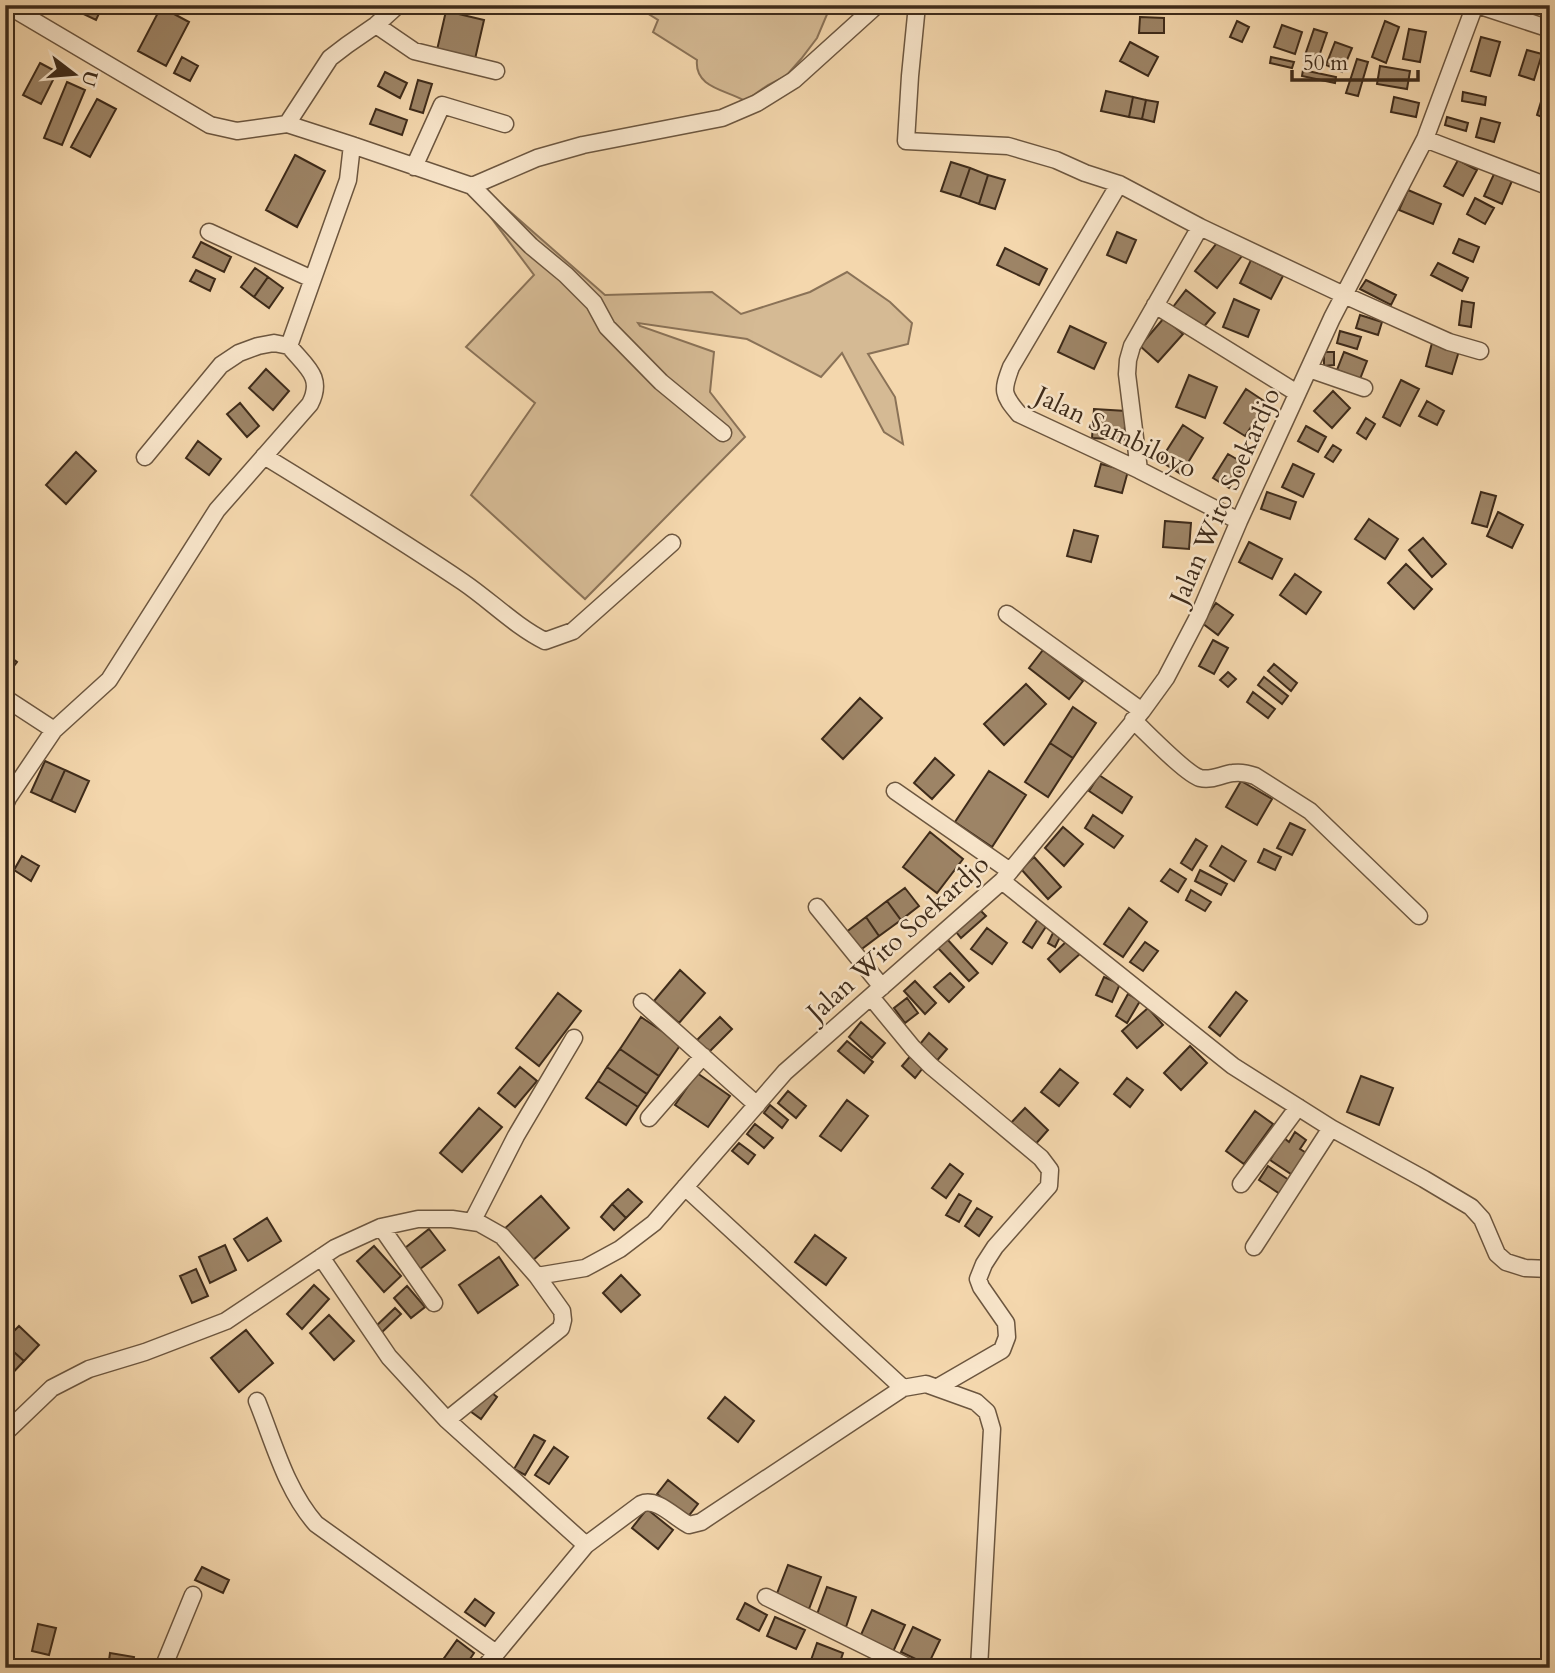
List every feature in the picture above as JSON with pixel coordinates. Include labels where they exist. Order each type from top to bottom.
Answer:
[{"type":"street","points":[[7,5],[210,125],[237,131],[287,124],[471,187],[594,303],[607,327],[661,382],[723,433]]},
{"type":"street","points":[[287,124],[330,58],[376,25],[398,5]]},
{"type":"street","points":[[471,187],[537,158],[583,145],[722,118],[757,103],[794,80],[877,5]]},
{"type":"street","points":[[917,5],[906,141],[1008,146],[1056,160],[1119,184],[1200,227],[1344,295],[1449,342],[1480,351]]},
{"type":"street","points":[[1476,5],[1550,29]]},
{"type":"street","name":"Jalan Wito Soekardjo","points":[[537,1276],[585,1268],[620,1249],[654,1223],[785,1072],[1006,876],[1166,678],[1199,615],[1297,393],[1344,295],[1425,139],[1476,5]]},
{"type":"street","points":[[376,25],[414,51],[496,71]]},
{"type":"street","points":[[414,167],[442,105],[505,124]]},
{"type":"street","points":[[1425,139],[1550,187]]},
{"type":"street","points":[[289,346],[348,180],[352,145]]},
{"type":"street","name":"Jalan Sambiloyo","points":[[1119,184],[1011,367],[1004,384],[1006,399],[1019,414],[1139,470],[1239,521]]},
{"type":"street","points":[[1139,470],[1127,374],[1128,360],[1132,346],[1200,227]]},
{"type":"street","points":[[209,232],[312,279]]},
{"type":"street","points":[[1155,305],[1297,393]]},
{"type":"street","points":[[5,805],[54,730],[109,680],[217,510],[310,404],[316,392],[316,379],[289,346],[258,346],[239,353],[221,365],[145,457]]},
{"type":"street","points":[[1309,369],[1364,388]]},
{"type":"street","points":[[264,456],[400,540],[466,584],[528,632],[545,641],[573,631],[671,543]]},
{"type":"street","points":[[1007,614],[1138,715],[1188,772],[1200,778],[1213,778],[1234,772],[1255,776],[1310,811],[1419,916]]},
{"type":"street","points":[[5,698],[54,730]]},
{"type":"street","points":[[895,791],[1006,876],[1233,1066],[1331,1128],[1471,1208],[1482,1219],[1497,1254],[1506,1262],[1525,1268],[1550,1269]]},
{"type":"street","points":[[5,832],[5,850]]},
{"type":"street","points":[[817,907],[913,1048],[1041,1158],[1050,1170],[1049,1186],[995,1247],[978,1279],[1006,1323],[1007,1337],[1002,1350],[937,1387]]},
{"type":"street","points":[[642,1002],[757,1105]]},
{"type":"street","points":[[472,1222],[516,1136],[573,1038]]},
{"type":"street","points":[[649,1118],[703,1056]]},
{"type":"street","points":[[1241,1184],[1298,1107]]},
{"type":"street","points":[[1254,1247],[1331,1128]]},
{"type":"street","points":[[685,1187],[903,1388]]},
{"type":"street","points":[[5,1433],[52,1388],[89,1369],[145,1352],[226,1321],[335,1248],[381,1227],[418,1219],[452,1219],[479,1223],[502,1236],[537,1276],[562,1311],[561,1328],[447,1420]]},
{"type":"street","points":[[381,1227],[434,1303]]},
{"type":"street","points":[[321,1257],[389,1357],[447,1420],[586,1545]]},
{"type":"street","points":[[484,1668],[586,1545],[646,1502],[659,1505],[689,1525],[701,1522],[903,1388],[926,1384],[976,1402],[987,1412],[992,1429],[979,1668]]},
{"type":"street","points":[[257,1401],[294,1494],[316,1524],[496,1653]]},
{"type":"street","points":[[163,1668],[193,1595]]},
{"type":"street","points":[[766,1597],[910,1668]]},
{"type":"shaded area","points":[[634,5],[831,5],[817,38],[786,76],[745,101],[706,82],[697,69],[697,60],[653,32],[658,20]]},
{"type":"shaded area","points":[[499,202],[605,295],[712,292],[741,314],[810,292],[847,272],[890,302],[912,323],[908,344],[868,354],[895,397],[903,444],[884,432],[842,353],[821,377],[747,339],[638,323],[714,352],[710,392],[745,437],[585,599],[471,495],[535,403],[466,347],[534,275],[480,203]]},
{"type":"building","points":[[77,5],[103,5],[96,20],[75,10]]},
{"type":"building","points":[[161,7],[189,22],[166,66],[138,51]]},
{"type":"building","points":[[446,11],[484,20],[475,59],[437,50]]},
{"type":"building","points":[[1140,17],[1164,18],[1164,33],[1139,33]]},
{"type":"building","points":[[1237,21],[1249,27],[1242,42],[1230,37]]},
{"type":"building","points":[[1385,21],[1399,27],[1386,63],[1372,57]]},
{"type":"building","points":[[1282,25],[1302,32],[1295,54],[1274,47]]},
{"type":"building","points":[[1314,29],[1327,33],[1317,62],[1304,58]]},
{"type":"building","points":[[1409,29],[1426,32],[1420,62],[1403,59]]},
{"type":"building","points":[[1481,37],[1500,42],[1490,76],[1471,71]]},
{"type":"building","points":[[1130,42],[1158,57],[1148,76],[1120,61]]},
{"type":"building","points":[[1335,42],[1352,48],[1342,72],[1326,65]]},
{"type":"building","points":[[1527,50],[1542,54],[1534,80],[1519,75]]},
{"type":"building","points":[[182,57],[198,66],[190,81],[174,73]]},
{"type":"building","points":[[1271,57],[1294,62],[1292,68],[1270,63]]},
{"type":"building","points":[[1357,59],[1368,62],[1358,96],[1346,93]]},
{"type":"building","points":[[40,63],[57,72],[41,104],[23,95]]},
{"type":"building","points":[[1380,66],[1410,71],[1407,89],[1377,84]]},
{"type":"building","points":[[1303,70],[1336,77],[1335,83],[1302,76]]},
{"type":"building","points":[[385,72],[407,83],[400,98],[378,86]]},
{"type":"building","points":[[418,80],[432,84],[423,113],[410,109]]},
{"type":"building","points":[[67,82],[85,90],[62,145],[44,138]]},
{"type":"building","points":[[1547,82],[1550,83],[1550,110],[1547,119],[1537,115]]},
{"type":"building","points":[[1106,91],[1133,97],[1129,117],[1101,111]]},
{"type":"building","points":[[1463,92],[1486,97],[1485,105],[1462,101]]},
{"type":"building","points":[[1133,97],[1146,100],[1142,119],[1129,117]]},
{"type":"building","points":[[1394,97],[1419,103],[1416,117],[1391,112]]},
{"type":"building","points":[[97,99],[116,109],[90,157],[71,147]]},
{"type":"building","points":[[1146,100],[1158,102],[1154,122],[1142,119]]},
{"type":"building","points":[[376,109],[407,120],[402,135],[370,124]]},
{"type":"building","points":[[1447,117],[1468,123],[1466,131],[1445,125]]},
{"type":"building","points":[[1481,118],[1500,123],[1494,142],[1476,137]]},
{"type":"building","points":[[295,155],[325,171],[297,227],[266,210]]},
{"type":"building","points":[[1458,160],[1477,170],[1463,196],[1444,186]]},
{"type":"building","points":[[951,162],[970,168],[960,197],[941,191]]},
{"type":"building","points":[[970,168],[988,175],[979,204],[960,197]]},
{"type":"building","points":[[1494,174],[1512,181],[1502,204],[1484,196]]},
{"type":"building","points":[[988,175],[1005,180],[995,209],[979,204]]},
{"type":"building","points":[[1408,190],[1441,204],[1433,224],[1399,210]]},
{"type":"building","points":[[1475,198],[1494,208],[1485,224],[1467,214]]},
{"type":"building","points":[[1117,232],[1136,240],[1126,263],[1107,255]]},
{"type":"building","points":[[1220,239],[1242,256],[1217,288],[1195,271]]},
{"type":"building","points":[[1459,239],[1479,247],[1473,262],[1453,253]]},
{"type":"building","points":[[201,242],[231,257],[224,272],[193,257]]},
{"type":"building","points":[[1005,248],[1047,269],[1039,285],[997,265]]},
{"type":"building","points":[[1251,260],[1283,276],[1271,299],[1240,283]]},
{"type":"building","points":[[1438,263],[1468,278],[1462,291],[1431,275]]},
{"type":"building","points":[[255,268],[268,277],[254,297],[241,287]]},
{"type":"building","points":[[196,270],[215,279],[210,291],[190,281]]},
{"type":"building","points":[[268,277],[283,288],[269,308],[254,297]]},
{"type":"building","points":[[1366,280],[1396,295],[1391,305],[1360,289]]},
{"type":"building","points":[[1186,290],[1215,313],[1202,329],[1173,307]]},
{"type":"building","points":[[1234,299],[1259,310],[1248,337],[1223,327]]},
{"type":"building","points":[[1462,301],[1474,303],[1471,327],[1459,325]]},
{"type":"building","points":[[1360,315],[1382,322],[1378,335],[1356,328]]},
{"type":"building","points":[[1164,318],[1183,334],[1158,362],[1140,346]]},
{"type":"building","points":[[1070,326],[1106,343],[1094,369],[1058,352]]},
{"type":"building","points":[[1340,331],[1361,337],[1357,349],[1337,343]]},
{"type":"building","points":[[1432,343],[1459,351],[1452,374],[1426,366]]},
{"type":"building","points":[[1324,352],[1334,352],[1334,365],[1324,366]]},
{"type":"building","points":[[1344,352],[1367,361],[1360,379],[1337,370]]},
{"type":"building","points":[[266,369],[289,391],[273,410],[249,388]]},
{"type":"building","points":[[1189,375],[1217,387],[1205,418],[1176,407]]},
{"type":"building","points":[[1401,380],[1419,389],[1400,426],[1383,417]]},
{"type":"building","points":[[1246,389],[1267,403],[1245,436],[1224,423]]},
{"type":"building","points":[[1333,391],[1350,408],[1332,428],[1314,411]]},
{"type":"building","points":[[1427,401],[1444,411],[1437,425],[1419,416]]},
{"type":"building","points":[[240,403],[259,426],[247,437],[227,414]]},
{"type":"building","points":[[1094,409],[1126,411],[1124,440],[1092,438]]},
{"type":"building","points":[[1366,418],[1375,424],[1366,439],[1357,433]]},
{"type":"building","points":[[1183,425],[1203,438],[1181,474],[1160,461]]},
{"type":"building","points":[[1306,426],[1326,437],[1318,452],[1298,441]]},
{"type":"building","points":[[198,441],[221,459],[209,475],[186,458]]},
{"type":"building","points":[[1333,445],[1341,450],[1333,462],[1325,457]]},
{"type":"building","points":[[76,452],[96,471],[66,504],[46,485]]},
{"type":"building","points":[[1228,454],[1245,464],[1229,488],[1213,478]]},
{"type":"building","points":[[1101,464],[1128,471],[1122,493],[1095,486]]},
{"type":"building","points":[[1293,464],[1314,474],[1303,497],[1282,487]]},
{"type":"building","points":[[1267,492],[1296,502],[1290,519],[1261,509]]},
{"type":"building","points":[[1481,492],[1496,496],[1487,527],[1472,523]]},
{"type":"building","points":[[1498,512],[1523,525],[1512,548],[1487,536]]},
{"type":"building","points":[[1369,519],[1398,539],[1385,559],[1355,539]]},
{"type":"building","points":[[1165,521],[1191,523],[1189,549],[1163,547]]},
{"type":"building","points":[[1074,530],[1098,536],[1091,562],[1067,556]]},
{"type":"building","points":[[1423,538],[1446,564],[1432,577],[1409,550]]},
{"type":"building","points":[[1249,542],[1282,559],[1272,579],[1239,562]]},
{"type":"building","points":[[1406,564],[1432,589],[1414,609],[1388,583]]},
{"type":"building","points":[[1295,574],[1321,592],[1306,614],[1280,595]]},
{"type":"building","points":[[1216,603],[1233,615],[1218,635],[1202,623]]},
{"type":"building","points":[[1213,640],[1228,648],[1214,674],[1199,666]]},
{"type":"building","points":[[1043,650],[1083,681],[1069,699],[1029,668]]},
{"type":"building","points":[[5,653],[17,662],[5,678]]},
{"type":"building","points":[[1274,664],[1297,683],[1291,691],[1268,671]]},
{"type":"building","points":[[1228,672],[1236,679],[1228,687],[1220,680]]},
{"type":"building","points":[[1264,677],[1288,696],[1282,704],[1258,685]]},
{"type":"building","points":[[1026,684],[1046,704],[1004,745],[984,724]]},
{"type":"building","points":[[1253,692],[1275,709],[1268,718],[1247,702]]},
{"type":"building","points":[[860,698],[882,718],[843,759],[822,739]]},
{"type":"building","points":[[1073,707],[1096,723],[1073,758],[1050,743]]},
{"type":"building","points":[[1050,743],[1073,758],[1048,797],[1025,782]]},
{"type":"building","points":[[935,758],[954,775],[932,799],[914,783]]},
{"type":"building","points":[[45,761],[65,770],[51,801],[31,792]]},
{"type":"building","points":[[65,770],[89,781],[75,812],[51,801]]},
{"type":"building","points":[[989,771],[1026,795],[992,847],[955,822]]},
{"type":"building","points":[[1099,775],[1132,797],[1122,813],[1089,791]]},
{"type":"building","points":[[1241,781],[1272,799],[1257,825],[1226,807]]},
{"type":"building","points":[[1093,815],[1123,836],[1114,848],[1085,828]]},
{"type":"building","points":[[1290,823],[1305,830],[1292,855],[1277,848]]},
{"type":"building","points":[[1063,827],[1083,844],[1064,866],[1045,848]]},
{"type":"building","points":[[930,832],[963,859],[937,893],[903,867]]},
{"type":"building","points":[[1196,839],[1207,846],[1192,870],[1181,863]]},
{"type":"building","points":[[1222,846],[1246,861],[1234,881],[1210,866]]},
{"type":"building","points":[[1264,849],[1281,857],[1275,870],[1258,862]]},
{"type":"building","points":[[22,856],[39,866],[31,881],[14,870]]},
{"type":"building","points":[[1034,857],[1061,887],[1048,899],[1021,869]]},
{"type":"building","points":[[1170,869],[1186,879],[1178,892],[1161,881]]},
{"type":"building","points":[[1200,870],[1227,884],[1221,895],[1195,881]]},
{"type":"building","points":[[905,888],[919,906],[901,920],[887,901]]},
{"type":"building","points":[[1191,890],[1211,902],[1205,911],[1186,900]]},
{"type":"building","points":[[887,901],[901,920],[879,936],[866,917]]},
{"type":"building","points":[[977,907],[986,916],[961,938],[953,928]]},
{"type":"building","points":[[1129,908],[1147,922],[1123,957],[1104,944]]},
{"type":"building","points":[[866,917],[879,936],[859,951],[845,933]]},
{"type":"building","points":[[1038,919],[1047,925],[1032,948],[1023,942]]},
{"type":"building","points":[[987,928],[1007,943],[992,964],[971,949]]},
{"type":"building","points":[[1055,929],[1062,933],[1055,947],[1048,943]]},
{"type":"building","points":[[1070,938],[1082,952],[1060,972],[1048,959]]},
{"type":"building","points":[[947,939],[978,973],[969,981],[938,948]]},
{"type":"building","points":[[1145,942],[1158,951],[1143,971],[1130,962]]},
{"type":"building","points":[[680,970],[705,993],[679,1023],[654,1001]]},
{"type":"building","points":[[950,973],[964,987],[949,1002],[934,987]]},
{"type":"building","points":[[1104,977],[1120,984],[1112,1002],[1096,995]]},
{"type":"building","points":[[915,981],[936,1003],[925,1014],[904,991]]},
{"type":"building","points":[[1236,992],[1247,1001],[1220,1036],[1209,1027]]},
{"type":"building","points":[[558,993],[581,1011],[539,1066],[516,1048]]},
{"type":"building","points":[[1128,994],[1140,1001],[1127,1023],[1116,1016]]},
{"type":"building","points":[[907,998],[918,1013],[905,1023],[894,1008]]},
{"type":"building","points":[[1148,1008],[1163,1025],[1137,1048],[1122,1031]]},
{"type":"building","points":[[641,1017],[681,1044],[659,1076],[620,1049]]},
{"type":"building","points":[[720,1017],[732,1029],[707,1054],[695,1042]]},
{"type":"building","points":[[861,1022],[885,1043],[872,1058],[849,1037]]},
{"type":"building","points":[[929,1033],[947,1049],[934,1064],[916,1049]]},
{"type":"building","points":[[847,1041],[873,1062],[864,1073],[838,1051]]},
{"type":"building","points":[[1190,1046],[1207,1063],[1181,1090],[1164,1073]]},
{"type":"building","points":[[620,1049],[659,1076],[647,1094],[607,1067]]},
{"type":"building","points":[[913,1053],[926,1064],[915,1078],[902,1066]]},
{"type":"building","points":[[520,1067],[537,1081],[515,1107],[498,1093]]},
{"type":"building","points":[[607,1067],[647,1094],[638,1107],[598,1081]]},
{"type":"building","points":[[1060,1069],[1078,1083],[1059,1106],[1041,1092]]},
{"type":"building","points":[[697,1073],[730,1096],[708,1127],[675,1105]]},
{"type":"building","points":[[1361,1076],[1393,1088],[1379,1125],[1347,1112]]},
{"type":"building","points":[[1127,1078],[1143,1090],[1130,1107],[1114,1094]]},
{"type":"building","points":[[598,1081],[638,1107],[626,1125],[586,1098]]},
{"type":"building","points":[[788,1091],[806,1106],[796,1118],[778,1103]]},
{"type":"building","points":[[847,1100],[868,1116],[841,1151],[820,1136]]},
{"type":"building","points":[[770,1105],[788,1120],[782,1128],[764,1113]]},
{"type":"building","points":[[479,1108],[502,1127],[462,1172],[440,1153]]},
{"type":"building","points":[[1025,1108],[1048,1130],[1033,1147],[1009,1125]]},
{"type":"building","points":[[1255,1111],[1273,1124],[1244,1164],[1226,1151]]},
{"type":"building","points":[[755,1124],[773,1138],[764,1148],[747,1134]]},
{"type":"building","points":[[1295,1132],[1306,1140],[1300,1149],[1308,1154],[1294,1176],[1270,1160],[1284,1138],[1289,1142]]},
{"type":"building","points":[[739,1143],[755,1155],[748,1164],[732,1151]]},
{"type":"building","points":[[950,1164],[963,1174],[946,1198],[932,1188]]},
{"type":"building","points":[[1268,1166],[1289,1180],[1280,1194],[1259,1180]]},
{"type":"building","points":[[628,1189],[642,1202],[626,1218],[612,1204]]},
{"type":"building","points":[[959,1194],[971,1201],[959,1222],[946,1215]]},
{"type":"building","points":[[541,1196],[569,1228],[531,1262],[503,1230]]},
{"type":"building","points":[[612,1204],[626,1218],[614,1230],[601,1217]]},
{"type":"building","points":[[977,1208],[992,1217],[979,1236],[965,1226]]},
{"type":"building","points":[[267,1218],[281,1241],[248,1261],[234,1239]]},
{"type":"building","points":[[429,1229],[445,1250],[420,1269],[405,1248]]},
{"type":"building","points":[[815,1235],[846,1258],[826,1285],[795,1262]]},
{"type":"building","points":[[225,1245],[236,1270],[210,1283],[199,1257]]},
{"type":"building","points":[[374,1246],[401,1276],[384,1292],[357,1261]]},
{"type":"building","points":[[499,1257],[518,1285],[478,1313],[459,1285]]},
{"type":"building","points":[[196,1269],[208,1296],[192,1303],[180,1276]]},
{"type":"building","points":[[621,1275],[640,1295],[621,1312],[603,1293]]},
{"type":"building","points":[[314,1285],[329,1299],[302,1329],[287,1314]]},
{"type":"building","points":[[407,1286],[425,1307],[411,1318],[394,1298]]},
{"type":"building","points":[[395,1308],[401,1314],[381,1333],[375,1327]]},
{"type":"building","points":[[329,1315],[354,1341],[334,1360],[310,1333]]},
{"type":"building","points":[[19,1326],[39,1345],[24,1361],[5,1344],[5,1340]]},
{"type":"building","points":[[246,1330],[273,1363],[239,1392],[211,1358]]},
{"type":"building","points":[[5,1344],[24,1361],[6,1380],[5,1378]]},
{"type":"building","points":[[487,1389],[497,1397],[481,1419],[470,1411]]},
{"type":"building","points":[[725,1397],[754,1421],[738,1442],[708,1418]]},
{"type":"building","points":[[534,1435],[545,1441],[525,1475],[514,1469]]},
{"type":"building","points":[[554,1447],[568,1457],[549,1484],[535,1475]]},
{"type":"building","points":[[668,1480],[698,1504],[687,1518],[657,1494]]},
{"type":"building","points":[[647,1509],[673,1530],[658,1549],[632,1528]]},
{"type":"building","points":[[788,1565],[821,1577],[809,1609],[776,1596]]},
{"type":"building","points":[[202,1567],[229,1580],[223,1593],[195,1580]]},
{"type":"building","points":[[827,1587],[856,1597],[846,1627],[816,1617]]},
{"type":"building","points":[[475,1599],[494,1613],[485,1626],[465,1612]]},
{"type":"building","points":[[745,1603],[767,1615],[759,1631],[737,1619]]},
{"type":"building","points":[[872,1610],[905,1625],[893,1652],[860,1637]]},
{"type":"building","points":[[775,1617],[805,1630],[796,1649],[767,1636]]},
{"type":"building","points":[[38,1624],[56,1628],[49,1655],[32,1651]]},
{"type":"building","points":[[913,1627],[940,1640],[928,1665],[901,1652]]},
{"type":"building","points":[[457,1640],[474,1653],[464,1668],[452,1668],[442,1661]]},
{"type":"building","points":[[817,1643],[843,1653],[838,1668],[822,1668],[810,1663]]},
{"type":"building","points":[[110,1653],[134,1657],[132,1668],[108,1668]]}]
